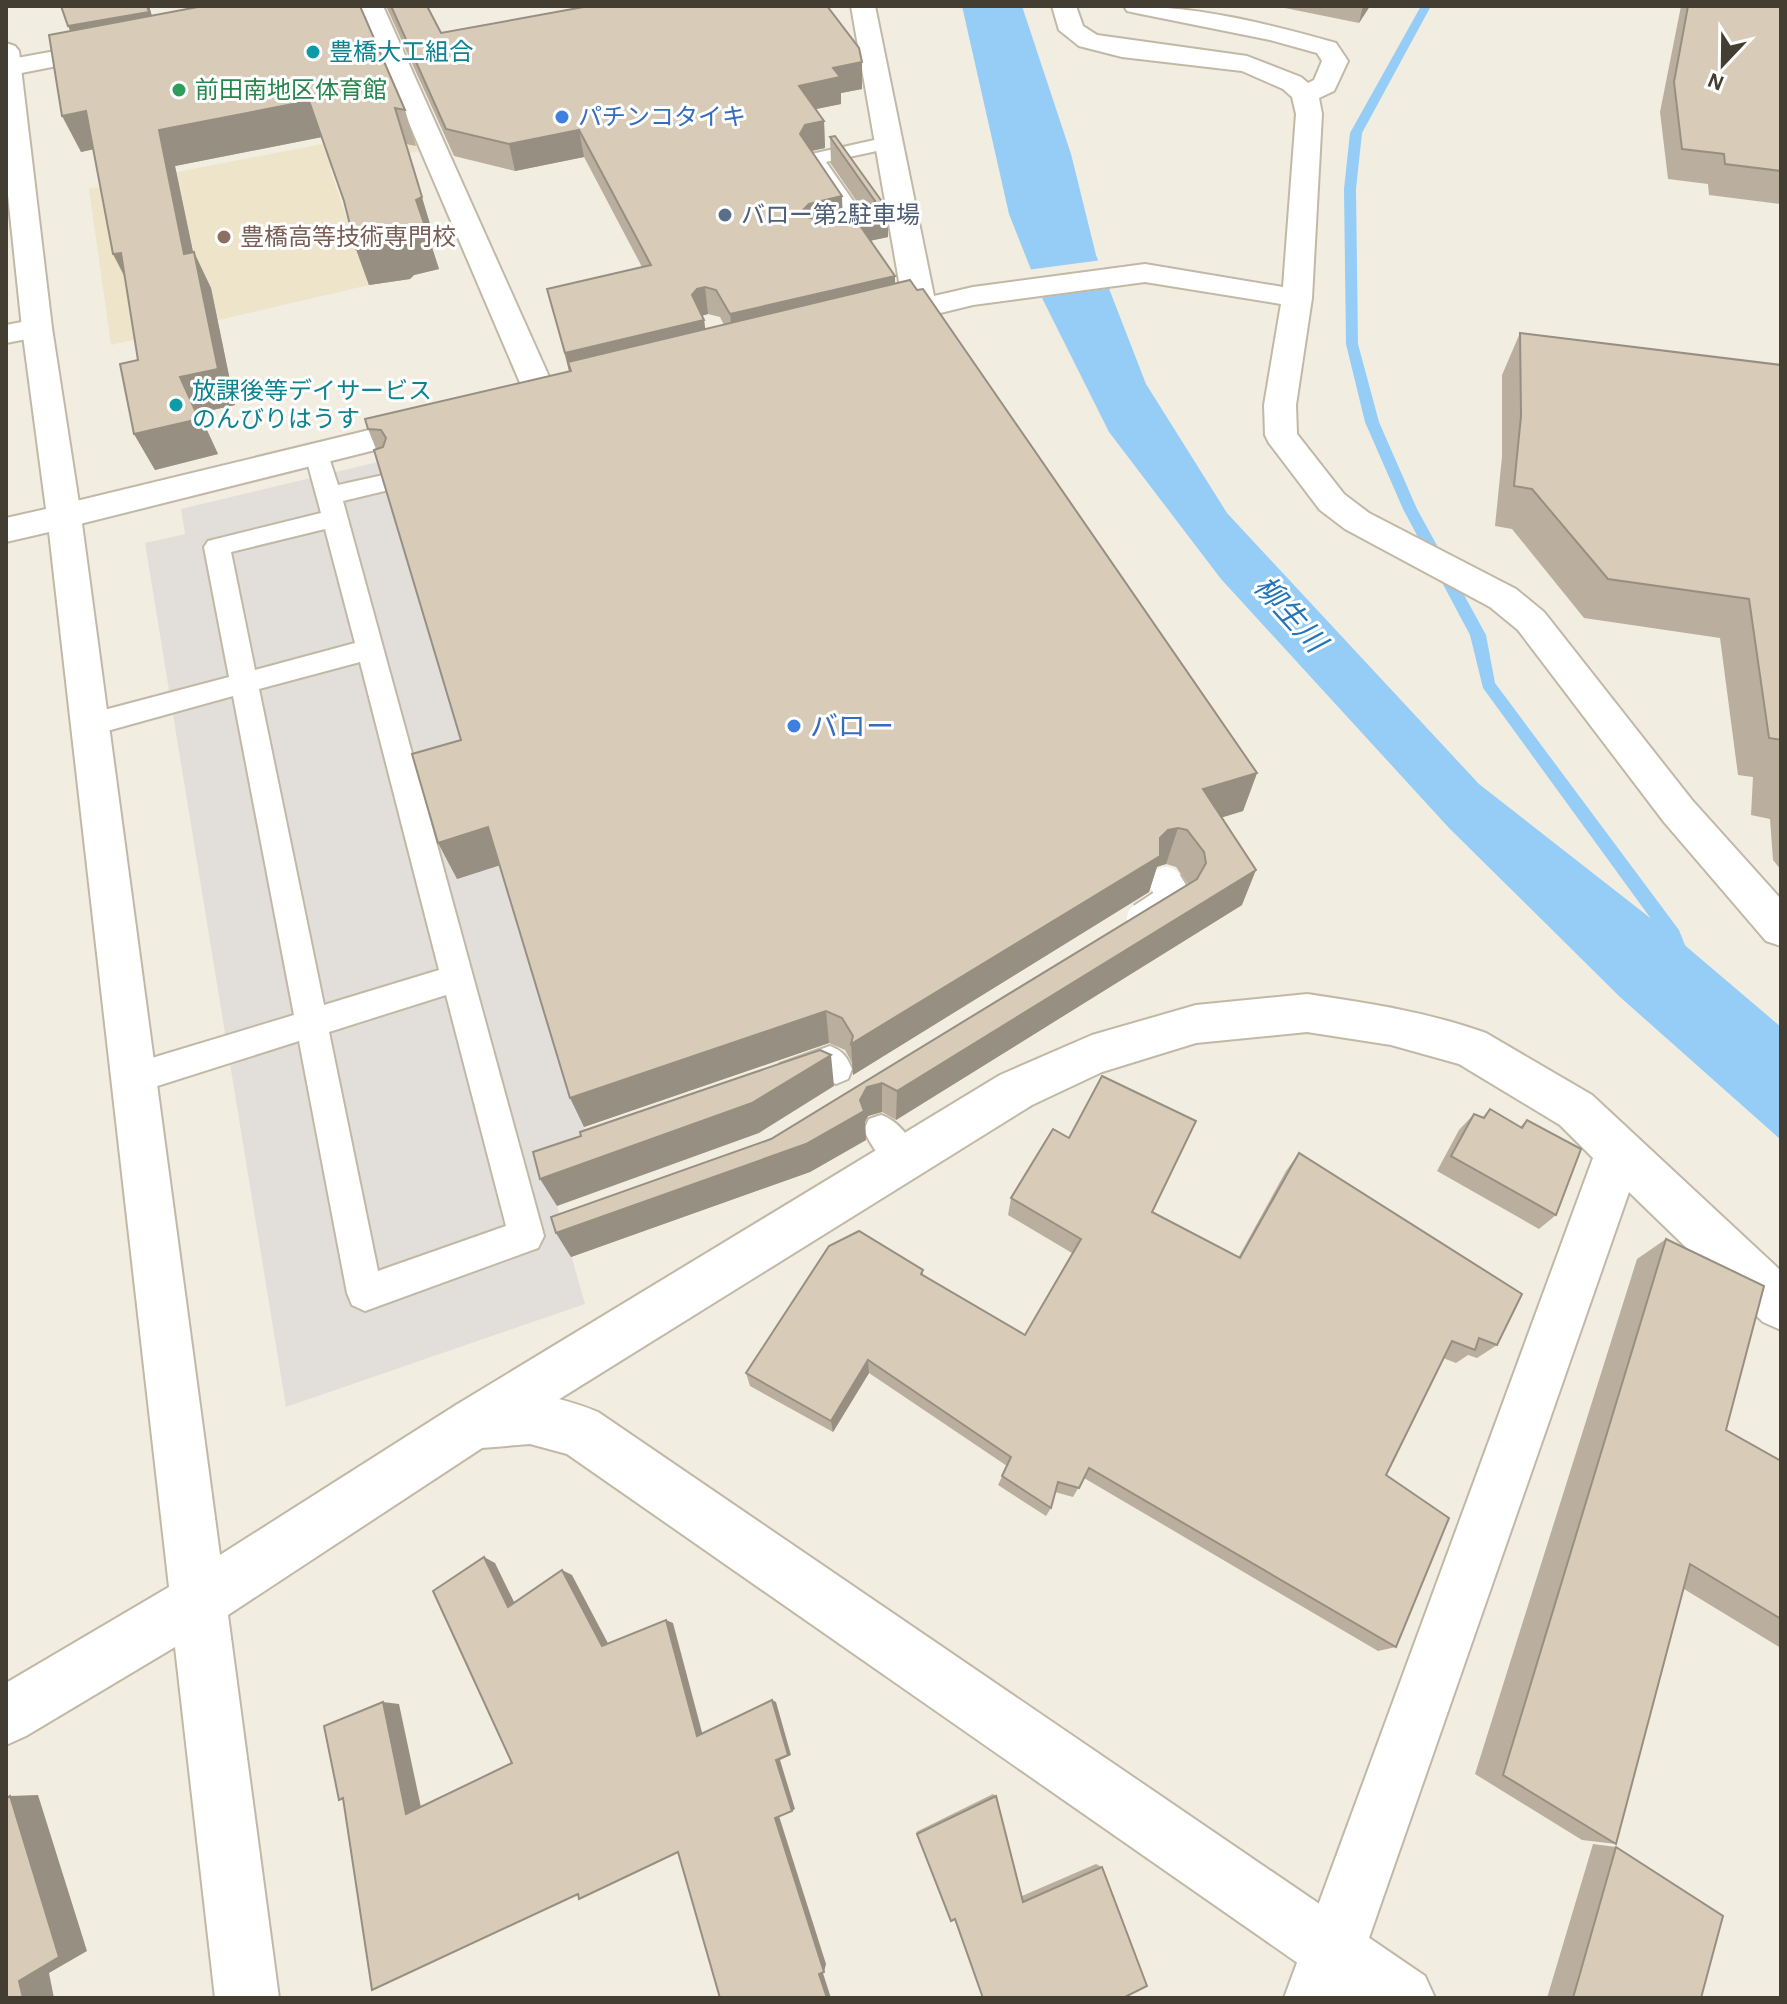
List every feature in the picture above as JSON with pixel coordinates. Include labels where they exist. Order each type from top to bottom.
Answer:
[{"type":"street","points":[[371,6],[528,403],[573,392]]},
{"type":"street","points":[[863,6],[915,287],[923,308]]},
{"type":"street","points":[[1064,6],[1072,30],[1088,41],[1122,49],[1247,64],[1292,83],[1305,95],[1309,114],[1297,298],[1280,405],[1281,435],[1332,502],[1357,521],[1503,598],[1531,621],[1678,811],[1781,928]]},
{"type":"street","points":[[1136,6],[1296,38],[1327,48],[1335,61],[1325,85],[1305,95]]},
{"type":"street","points":[[133,45],[6,62],[21,331],[64,516],[247,1998]]},
{"type":"street","points":[[848,326],[985,294],[1145,273],[1297,298]]},
{"type":"street","points":[[6,530],[453,421]]},
{"type":"street","points":[[6,1716],[197,1602],[474,1423],[892,1144],[1092,1055],[1196,1024],[1307,1013],[1391,1026],[1470,1047],[1576,1110],[1781,1305]]},
{"type":"street","points":[[1325,1975],[1619,1152]]},
{"type":"street","points":[[474,1423],[530,1418],[579,1431],[1325,1975],[1403,1998]]},
{"type":"lane","points":[[818,238],[861,228],[811,164],[888,143]]},
{"type":"lane","points":[[317,454],[458,978],[524,1167],[526,1236]]},
{"type":"lane","points":[[388,482],[332,507],[217,547],[365,1293],[562,1224]]},
{"type":"lane","points":[[89,725],[370,649]]},
{"type":"lane","points":[[1121,932],[1175,898],[1166,883]]},
{"type":"lane","points":[[132,1079],[458,978]]},
{"type":"lane","points":[[757,1086],[830,1061],[836,1069]]},
{"type":"shaded area","name":"豊橋高等技術専門校","points":[[413,134],[419,151],[330,169],[369,285],[111,345],[89,189],[322,144],[325,151]]},
{"type":"shaded area","points":[[483,437],[570,1082],[596,1165],[550,1181],[585,1304],[286,1407],[145,543],[185,534],[181,509]]},
{"type":"water","name":"柳生川","points":[[962,6],[1022,6],[1071,154],[1096,255],[1146,384],[1227,513],[1479,784],[1681,942],[1781,1027],[1781,1140],[1620,997],[1449,828],[1221,579],[1109,432],[1043,300],[1009,214]]},
{"type":"pier","points":[[1102,260],[1113,288],[1038,298],[1027,270]]},
{"type":"building","points":[[61,6],[147,6],[149,12],[68,26]]},
{"type":"building","points":[[203,6],[360,6],[405,110],[395,108],[422,197],[416,200],[427,232],[403,238],[399,243],[356,249],[344,201],[309,101],[159,130],[184,254],[194,252],[218,369],[180,377],[199,419],[134,434],[120,364],[138,360],[121,253],[113,254],[86,111],[62,116],[49,35]]},
{"type":"building","points":[[391,6],[427,6],[441,33],[589,6],[827,6],[859,48],[862,62],[833,68],[840,77],[799,86],[824,121],[805,125],[800,134],[842,196],[809,204],[802,211],[807,217],[817,220],[868,208],[875,201],[830,137],[835,136],[888,210],[854,217],[895,276],[730,314],[716,290],[705,287],[697,289],[692,295],[704,320],[565,353],[547,289],[651,265],[579,130],[509,144],[446,129]]},
{"type":"building","points":[[1688,6],[1781,6],[1781,171],[1725,164],[1724,154],[1682,149],[1674,82]]},
{"type":"building","name":"バロー","points":[[910,280],[917,290],[923,289],[1257,773],[1203,789],[1256,870],[897,1091],[882,1083],[867,1087],[860,1100],[864,1111],[806,1144],[556,1233],[551,1217],[771,1139],[1197,879],[1206,863],[1204,852],[1187,830],[1168,830],[1160,838],[1160,856],[851,1044],[853,1036],[842,1018],[826,1011],[570,1098],[488,827],[438,843],[412,754],[461,740],[374,450],[383,447],[386,438],[381,430],[368,429],[365,419],[571,371],[568,362]]},
{"type":"building","points":[[1520,333],[1781,365],[1781,740],[1769,738],[1749,599],[1608,579],[1532,489],[1514,486],[1521,416]]},
{"type":"building","points":[[820,1050],[831,1055],[752,1103],[540,1179],[533,1152],[581,1136],[580,1132]]},
{"type":"building","points":[[1102,1076],[1196,1121],[1152,1212],[1240,1258],[1299,1153],[1522,1294],[1497,1345],[1479,1338],[1475,1350],[1452,1341],[1386,1475],[1449,1518],[1396,1647],[1089,1468],[1079,1488],[1058,1482],[1051,1508],[1002,1476],[1011,1457],[868,1360],[831,1421],[746,1373],[829,1246],[859,1231],[923,1270],[921,1274],[1025,1335],[1081,1239],[1011,1198],[1053,1129],[1069,1138]]},
{"type":"building","points":[[1490,1109],[1522,1128],[1527,1120],[1581,1149],[1556,1215],[1451,1156],[1474,1114],[1484,1118]]},
{"type":"building","points":[[1666,1239],[1764,1286],[1726,1430],[1781,1461],[1781,1619],[1690,1564],[1616,1844],[1503,1775]]},
{"type":"building","points":[[484,1557],[508,1607],[562,1570],[602,1646],[666,1620],[697,1736],[772,1700],[788,1755],[776,1760],[792,1811],[775,1818],[824,1972],[819,1974],[827,1998],[720,1998],[678,1852],[579,1899],[578,1894],[372,1990],[343,1798],[339,1800],[324,1726],[383,1702],[406,1814],[512,1763],[433,1591]]},
{"type":"building","points":[[10,1796],[59,1957],[19,1981],[23,1998],[6,1998],[6,1799]]},
{"type":"building","points":[[996,1796],[1023,1902],[1102,1867],[1147,1986],[1123,1998],[983,1998],[955,1919],[951,1921],[917,1834]]},
{"type":"building","points":[[1616,1847],[1723,1916],[1701,1998],[1573,1998]]},
{"type":"waterway","points":[[1426,6],[1356,133],[1350,189],[1352,344],[1372,422],[1410,509],[1478,635],[1488,684],[1673,935],[1681,958]]},
{"type":"place","name":"豊橋大工組合","points":[[313,52]]},
{"type":"place","name":"前田南地区体育館","points":[[179,90]]},
{"type":"place","name":"パチンコタイキ","points":[[562,117]]},
{"type":"place","name":"バロー第2駐車場","points":[[725,215]]},
{"type":"place","name":"豊橋高等技術専門校","points":[[224,237]]},
{"type":"place","name":"放課後等デイサービス のんびりはうす","points":[[176,405]]},
{"type":"place","name":"バロー","points":[[794,726]]}]
